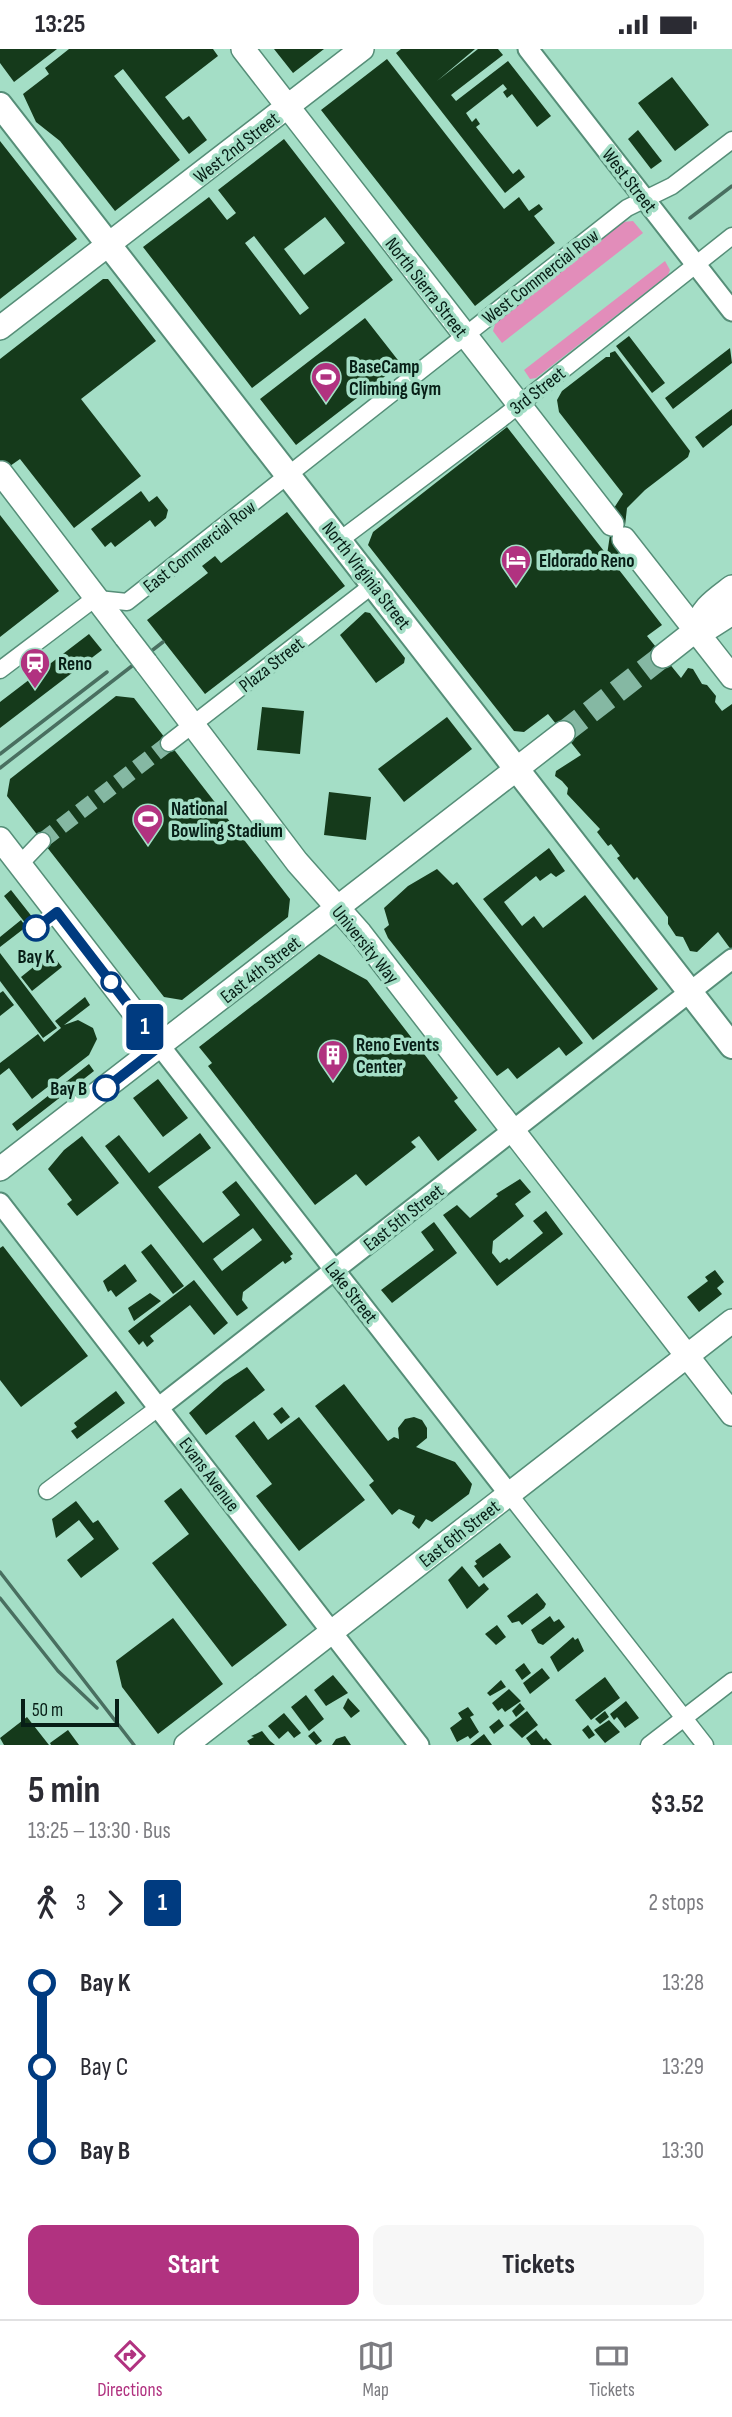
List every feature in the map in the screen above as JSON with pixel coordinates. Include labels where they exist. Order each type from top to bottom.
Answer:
[{"type":"main road","name":"North Sierra Street","points":[[243,49],[732,677]]},
{"type":"main road","name":"West 2nd Street","points":[[0,328],[362,49]]},
{"type":"main road","name":"North Virginia Street","points":[[0,105],[519,768],[732,1046]]},
{"type":"main road","name":"University Way","points":[[1,473],[297,862],[359,933],[732,1414]]},
{"type":"main road","points":[[696,630],[699,616],[706,607],[732,587]]},
{"type":"main road","points":[[663,656],[696,630],[707,629],[732,613]]},
{"type":"main road","name":"East 4th Street","points":[[0,1169],[563,733]]},
{"type":"main road","name":"Lake Street","points":[[0,839],[160,1046]]},
{"type":"main road","name":"East 6th Street","points":[[186,1745],[732,1321]]},
{"type":"street","name":"West Street","points":[[528,49],[732,311]]},
{"type":"street","name":"West Commercial Row","points":[[289,475],[626,208],[672,186],[732,141]]},
{"type":"street","name":"3rd Street","points":[[340,540],[519,404],[732,236]]},
{"type":"street","name":"East Commercial Row","points":[[97,599],[127,602],[289,475]]},
{"type":"street","name":"Plaza Street","points":[[169,743],[374,584]]},
{"type":"street","points":[[0,670],[79,608],[97,599]]},
{"type":"street","points":[[20,864],[42,841]]},
{"type":"street","name":"East 5th Street","points":[[47,1491],[158,1408],[732,959]]},
{"type":"street","name":"Lake Street","points":[[160,1046],[175,1061],[705,1745]]},
{"type":"street","name":"Evans Avenue","points":[[0,1203],[419,1745]]},
{"type":"street","points":[[649,1745],[732,1681]]},
{"type":"shaded area","points":[[633,221],[643,233],[502,343],[493,331],[496,321],[623,222]]},
{"type":"shaded area","points":[[665,261],[670,270],[668,275],[536,378],[530,379],[524,370]]},
{"type":"building","points":[[0,49],[57,49],[14,82],[0,63]]},
{"type":"building","points":[[69,49],[213,49],[218,56],[165,97],[183,120],[189,116],[207,140],[189,154],[123,69],[114,76],[180,160],[115,211],[60,141],[36,122],[23,94],[49,74],[45,68]]},
{"type":"building","points":[[274,49],[324,49],[293,73]]},
{"type":"building","points":[[401,49],[475,49],[437,81],[478,49],[498,49],[503,55],[451,95],[456,101],[508,61],[551,116],[537,127],[512,94],[507,98],[503,92],[507,89],[503,84],[466,113],[472,122],[476,118],[480,124],[476,127],[513,174],[519,169],[525,177],[505,193],[396,53]]},
{"type":"building","points":[[387,59],[504,209],[519,197],[529,211],[539,204],[543,209],[534,216],[555,243],[475,306],[321,110]]},
{"type":"building","points":[[672,77],[709,125],[675,151],[638,103]]},
{"type":"building","points":[[638,130],[662,161],[651,169],[628,139]]},
{"type":"building","points":[[284,139],[393,280],[252,388],[143,247],[209,197],[227,220],[231,217],[236,213],[218,190]],"holes":[[[325,217],[345,243],[304,275],[284,249]],[[254,236],[309,308],[300,315],[245,243]]]},
{"type":"building","points":[[0,141],[77,239],[0,299]]},
{"type":"building","points":[[103,279],[108,279],[156,341],[81,399],[141,476],[74,528],[20,459],[0,473],[0,359]]},
{"type":"building","points":[[365,318],[401,364],[296,445],[260,399]]},
{"type":"building","points":[[629,336],[665,383],[652,393],[616,346]]},
{"type":"building","points":[[730,348],[732,363],[673,409],[665,398]]},
{"type":"building","points":[[615,351],[690,451],[688,457],[645,490],[627,508],[622,552],[616,566],[662,625],[647,636],[681,678],[688,668],[693,669],[702,684],[707,685],[716,696],[715,702],[722,711],[732,704],[732,951],[718,932],[697,952],[690,951],[683,937],[676,936],[668,924],[668,917],[637,877],[634,880],[617,858],[620,856],[611,844],[608,846],[597,832],[600,829],[567,794],[568,788],[555,776],[556,771],[581,755],[548,714],[524,732],[514,731],[368,545],[373,532],[507,427],[607,555],[614,508],[623,494],[559,412],[557,400],[562,391]]},
{"type":"building","points":[[732,409],[732,425],[703,448],[695,437]]},
{"type":"building","points":[[141,491],[149,502],[157,496],[168,510],[166,518],[155,527],[150,520],[115,547],[111,542],[105,547],[91,529]]},
{"type":"building","points":[[287,512],[345,586],[205,694],[147,620],[208,573],[202,566],[215,556],[221,563]]},
{"type":"building","points":[[0,515],[59,591],[0,637]]},
{"type":"building","points":[[365,612],[370,613],[405,658],[404,663],[376,683],[340,635]]},
{"type":"building","name":"Reno","points":[[89,634],[102,650],[0,728],[0,702]]},
{"type":"building","name":"National Bowling Stadium","points":[[116,696],[134,698],[290,899],[288,917],[182,1000],[164,997],[7,796],[10,779]]},
{"type":"building","points":[[262,707],[304,711],[300,754],[257,750]]},
{"type":"building","points":[[447,717],[472,749],[404,802],[378,769]]},
{"type":"building","points":[[329,792],[371,797],[366,840],[324,835]]},
{"type":"building","points":[[549,848],[565,871],[556,877],[551,873],[540,881],[536,876],[504,902],[522,926],[534,916],[543,928],[585,895],[658,989],[593,1040],[483,899]]},
{"type":"building","points":[[437,869],[453,885],[457,882],[583,1043],[566,1056],[559,1047],[517,1079],[508,1068],[497,1076],[388,938],[384,929],[389,925],[384,908],[408,886]]},
{"type":"building","points":[[11,890],[33,918],[26,924],[4,896]]},
{"type":"building","points":[[21,920],[26,927],[0,947],[0,937]]},
{"type":"building","points":[[0,953],[57,1028],[43,1038],[0,981]]},
{"type":"building","points":[[51,953],[62,967],[32,991],[21,977]]},
{"type":"building","name":"Reno Events Center","points":[[319,954],[367,980],[458,1098],[454,1101],[477,1130],[438,1161],[419,1136],[411,1142],[416,1147],[366,1186],[356,1174],[315,1205],[208,1066],[212,1063],[199,1047]]},
{"type":"building","points":[[3,991],[14,1005],[0,1016],[0,993]]},
{"type":"building","points":[[85,997],[90,1005],[64,1025],[78,1020],[93,1028],[97,1039],[89,1055],[32,1099],[9,1068],[0,1075],[0,1063],[38,1034],[44,1042],[61,1028],[55,1021]]},
{"type":"building","points":[[89,1064],[94,1071],[17,1131],[12,1124]]},
{"type":"building","points":[[158,1079],[188,1118],[163,1137],[133,1098]]},
{"type":"building","points":[[200,1133],[211,1148],[158,1187],[203,1243],[240,1215],[222,1192],[236,1181],[293,1254],[290,1256],[292,1259],[285,1264],[283,1261],[243,1292],[242,1300],[248,1308],[237,1316],[105,1146],[119,1135],[149,1173]],"holes":[[[253,1228],[262,1240],[222,1271],[213,1259]]]},
{"type":"building","points":[[82,1136],[119,1183],[77,1216],[67,1204],[72,1200],[48,1169],[64,1150]]},
{"type":"building","points":[[520,1179],[531,1192],[515,1204],[524,1216],[493,1241],[492,1253],[500,1263],[507,1258],[509,1260],[543,1233],[533,1221],[546,1211],[563,1234],[497,1286],[443,1215],[457,1205],[470,1218],[498,1196],[496,1194]]},
{"type":"building","points":[[434,1222],[457,1253],[392,1303],[381,1290],[434,1250],[421,1232]]},
{"type":"building","points":[[151,1244],[184,1286],[173,1294],[141,1252]]},
{"type":"building","points":[[3,1246],[88,1356],[21,1407],[0,1380],[0,1248]]},
{"type":"building","points":[[125,1264],[137,1281],[116,1297],[111,1290],[108,1292],[103,1281]]},
{"type":"building","points":[[715,1270],[724,1282],[717,1288],[722,1294],[699,1312],[687,1297],[708,1281],[705,1277]]},
{"type":"building","points":[[194,1280],[228,1323],[214,1335],[190,1305],[150,1336],[154,1341],[147,1347],[143,1341],[139,1345],[128,1331]]},
{"type":"building","points":[[150,1293],[161,1301],[134,1321],[128,1308]]},
{"type":"building","points":[[247,1367],[265,1390],[206,1435],[189,1413],[224,1382]]},
{"type":"building","points":[[344,1384],[388,1441],[394,1437],[399,1439],[398,1428],[405,1419],[414,1417],[422,1420],[427,1428],[427,1438],[416,1447],[455,1462],[472,1484],[469,1494],[432,1522],[426,1519],[419,1529],[412,1523],[415,1516],[399,1509],[392,1515],[369,1485],[374,1481],[315,1406]]},
{"type":"building","points":[[116,1391],[125,1403],[77,1439],[71,1431],[77,1427],[74,1423]]},
{"type":"building","points":[[282,1407],[290,1417],[281,1424],[273,1414]]},
{"type":"building","points":[[299,1417],[365,1500],[299,1551],[256,1496],[272,1484],[235,1436],[254,1421],[268,1440]]},
{"type":"building","points":[[181,1488],[287,1625],[232,1667],[152,1563],[189,1534],[164,1501]]},
{"type":"building","points":[[76,1501],[93,1523],[98,1520],[119,1549],[81,1578],[67,1560],[94,1539],[79,1520],[56,1538],[52,1519]]},
{"type":"building","points":[[500,1543],[511,1557],[483,1578],[474,1566],[477,1564],[475,1561]]},
{"type":"building","points":[[462,1566],[479,1587],[484,1583],[489,1589],[467,1609],[448,1580]]},
{"type":"building","points":[[537,1593],[546,1604],[544,1608],[522,1625],[519,1621],[512,1623],[507,1616]]},
{"type":"building","points":[[550,1616],[554,1622],[559,1619],[565,1627],[543,1645],[538,1643],[531,1630]]},
{"type":"building","points":[[173,1618],[223,1684],[158,1734],[122,1687],[116,1661]]},
{"type":"building","points":[[497,1625],[506,1637],[496,1645],[485,1634]]},
{"type":"building","points":[[573,1637],[575,1640],[578,1638],[584,1651],[558,1672],[550,1657]]},
{"type":"building","points":[[524,1663],[531,1673],[522,1680],[515,1670]]},
{"type":"building","points":[[542,1668],[550,1678],[530,1694],[523,1683]]},
{"type":"building","points":[[333,1675],[348,1693],[326,1706],[314,1690]]},
{"type":"building","points":[[605,1677],[620,1698],[591,1720],[575,1700]]},
{"type":"building","points":[[501,1680],[506,1687],[490,1696],[487,1693]]},
{"type":"building","points":[[509,1689],[521,1701],[505,1712],[502,1708],[498,1711],[492,1703]]},
{"type":"building","points":[[306,1695],[324,1719],[309,1731],[291,1707]]},
{"type":"building","points":[[348,1698],[360,1711],[351,1718],[343,1708]]},
{"type":"building","points":[[626,1701],[639,1718],[625,1728],[617,1717],[614,1720],[610,1714]]},
{"type":"building","points":[[520,1703],[525,1709],[516,1717],[512,1711]]},
{"type":"building","points":[[468,1707],[474,1715],[470,1717],[479,1732],[470,1739],[468,1736],[457,1742],[450,1728],[462,1719],[458,1713]]},
{"type":"building","points":[[527,1711],[538,1725],[522,1738],[509,1725]]},
{"type":"building","points":[[605,1711],[609,1717],[600,1724],[595,1719]]},
{"type":"building","points":[[284,1713],[301,1733],[294,1738],[288,1731],[279,1739],[268,1726]]},
{"type":"building","points":[[27,1717],[49,1745],[4,1745],[0,1738]]},
{"type":"building","points":[[499,1719],[504,1726],[494,1734],[489,1727]]},
{"type":"building","points":[[609,1720],[620,1732],[605,1743],[594,1730]]},
{"type":"building","points":[[588,1725],[595,1735],[589,1739],[582,1730]]},
{"type":"building","points":[[68,1730],[79,1745],[51,1745],[50,1743]]},
{"type":"building","points":[[536,1730],[552,1745],[531,1745],[526,1738]]},
{"type":"building","points":[[262,1731],[275,1745],[250,1745],[247,1741],[254,1737],[251,1736]]},
{"type":"building","points":[[314,1731],[322,1741],[316,1745],[308,1736]]},
{"type":"building","points":[[484,1734],[492,1745],[470,1745]]},
{"type":"building","points":[[345,1736],[351,1745],[332,1745],[336,1739]]},
{"type":"tunnel","points":[[563,733],[663,656]]},
{"type":"tunnel","points":[[42,841],[169,743]]},
{"type":"railway","points":[[690,218],[732,186]]},
{"type":"railway","points":[[0,768],[163,642]]},
{"type":"railway","points":[[0,754],[107,672]]},
{"type":"railway","points":[[0,1572],[134,1745]]},
{"type":"railway","points":[[0,1598],[58,1671],[97,1708]]},
{"type":"bus line","name":"1","points":[[36,928],[57,912],[160,1046],[106,1088]]},
{"type":"place","name":"BaseCamp Climbing Gym","points":[[326,404]]},
{"type":"place","name":"Eldorado Reno","points":[[516,587]]},
{"type":"place","name":"Reno","points":[[35,690]]},
{"type":"place","name":"National Bowling Stadium","points":[[148,846]]},
{"type":"place","name":"Bay K","points":[[36,928]]},
{"type":"place","name":"Reno Events Center","points":[[333,1082]]},
{"type":"place","name":"Bay B","points":[[106,1088]]}]
